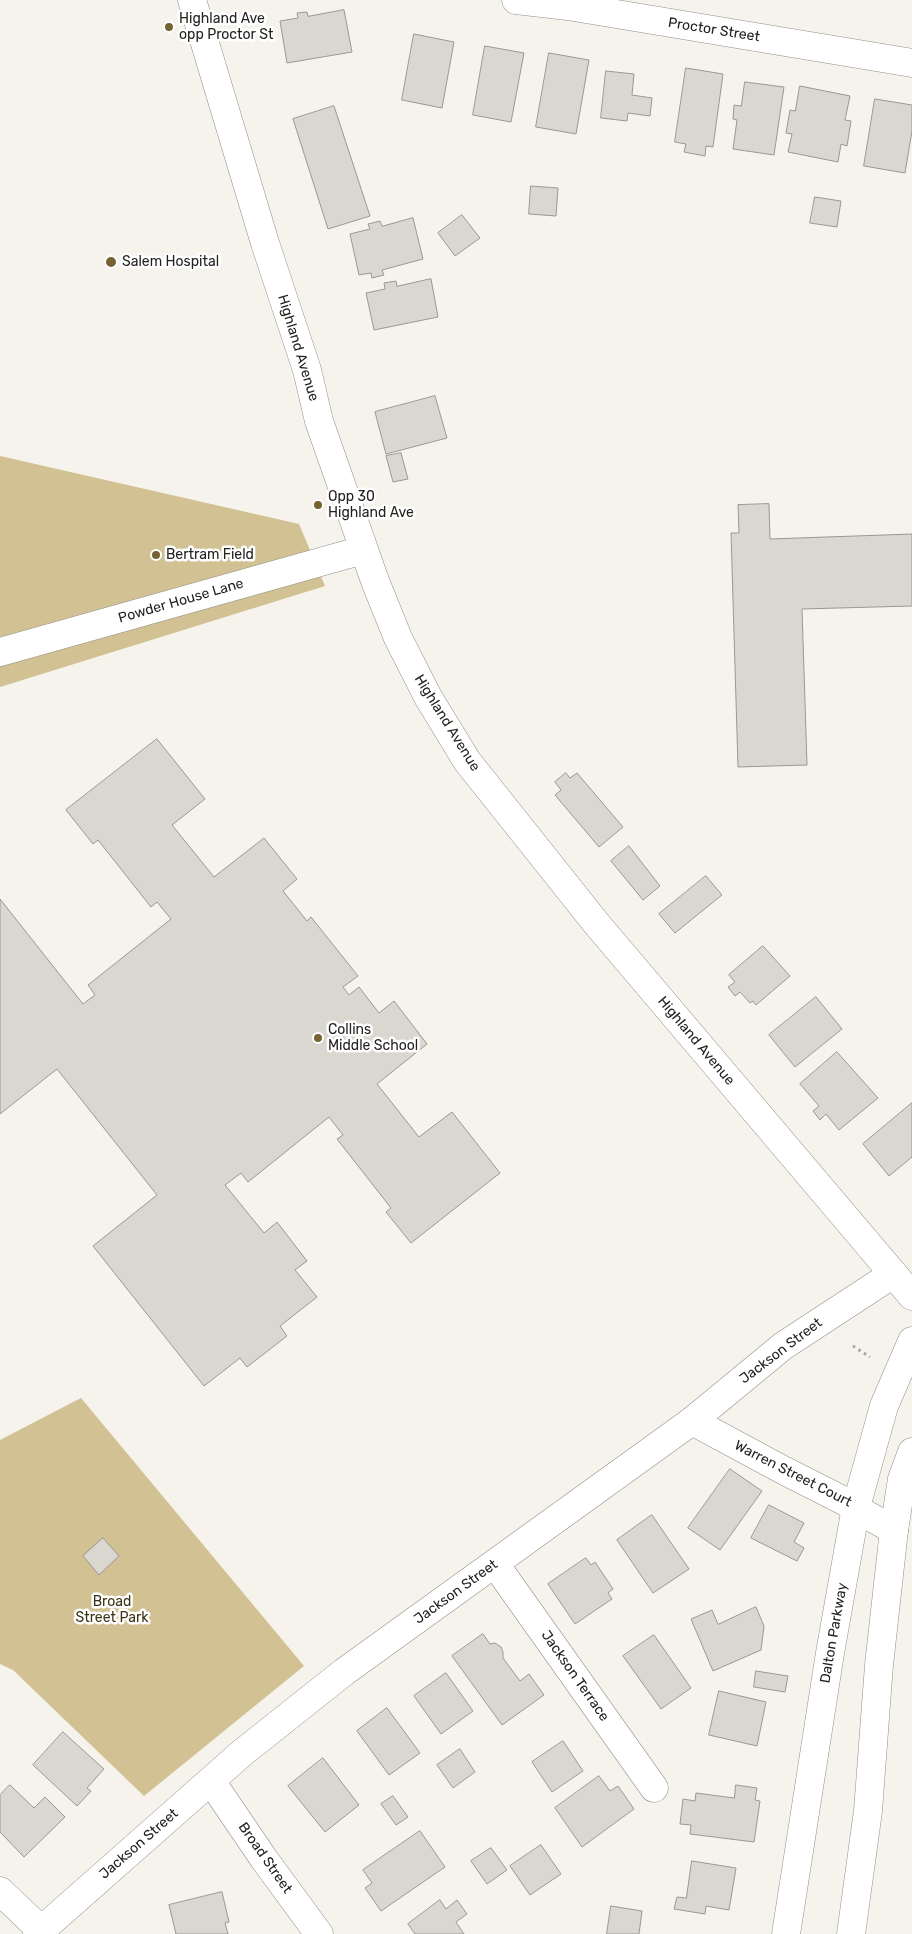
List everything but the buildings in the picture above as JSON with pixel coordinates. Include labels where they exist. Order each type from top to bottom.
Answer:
[{"type":"street","name":"Highland Avenue","points":[[192,0],[265,243],[307,370],[319,421],[363,550],[398,638],[428,698],[467,761],[602,930],[912,1296]]},
{"type":"street","name":"Proctor Street","points":[[516,0],[568,6],[912,63]]},
{"type":"street","name":"Powder House Lane","points":[[0,652],[363,550]]},
{"type":"street","name":"Jackson Street","points":[[39,1932],[242,1753],[344,1672],[692,1421],[783,1346],[893,1274]]},
{"type":"street","name":"Dalton Parkway","points":[[786,1934],[830,1653],[856,1507],[884,1406],[912,1341]]},
{"type":"street","name":"Warren Street Court","points":[[692,1421],[856,1507],[867,1516],[894,1530]]},
{"type":"street","points":[[850,1934],[868,1812],[879,1665],[894,1530],[902,1479],[912,1452]]},
{"type":"street","name":"Jackson Terrace","points":[[495,1564],[654,1788]]},
{"type":"street","name":"Broad Street","points":[[211,1782],[319,1934]]},
{"type":"street","points":[[0,1890],[39,1932]]},
{"type":"path","points":[[853,1346],[870,1357]]},
{"type":"green space","name":"Bertram Field","points":[[0,456],[299,524],[325,586],[0,687]]},
{"type":"green space","name":"Broad Street Park","points":[[81,1398],[304,1666],[144,1796],[13,1670],[0,1664],[0,1440]]},
{"type":"place","name":"Highland Ave opp Proctor St","points":[[169,27]]},
{"type":"place","name":"Salem Hospital","points":[[111,262]]},
{"type":"place","name":"Opp 30 Highland Ave","points":[[318,505]]},
{"type":"place","name":"Bertram Field","points":[[156,555]]},
{"type":"place","name":"Collins Middle School","points":[[318,1038]]}]
